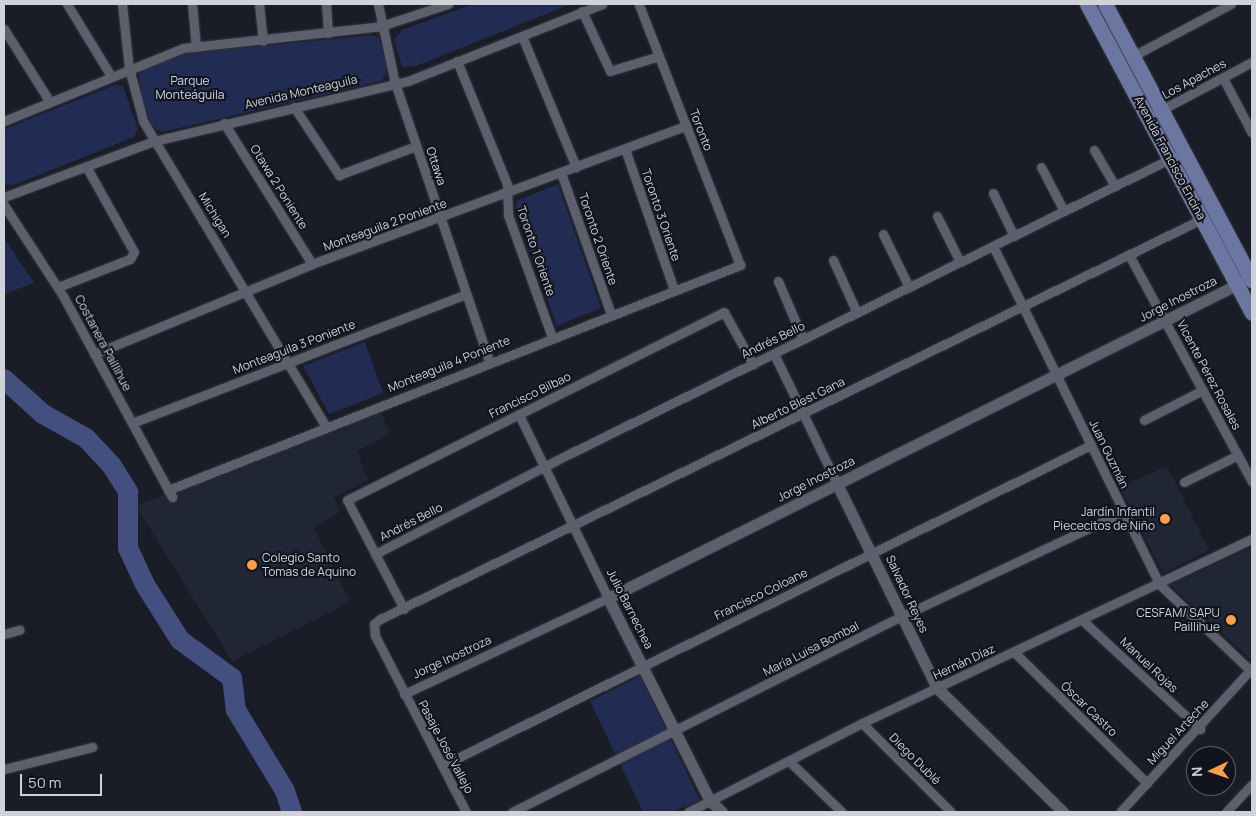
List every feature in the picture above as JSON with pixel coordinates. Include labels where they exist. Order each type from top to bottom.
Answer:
[{"type":"main road","name":"Avenida Francisco Encina","points":[[1087,4],[1252,313]]},
{"type":"main road","name":"Avenida Francisco Encina","points":[[1106,4],[1252,278]]},
{"type":"street","points":[[67,4],[111,76]]},
{"type":"street","name":"Michigan","points":[[122,4],[129,68],[138,106],[154,141],[248,291],[326,427]]},
{"type":"street","points":[[192,4],[196,47]]},
{"type":"street","points":[[259,4],[263,41]]},
{"type":"street","points":[[326,4],[328,33]]},
{"type":"street","name":"Ottawa","points":[[378,4],[381,26],[395,83],[489,361]]},
{"type":"street","points":[[4,121],[129,68],[196,47],[263,41],[381,26],[447,4]]},
{"type":"street","name":"Avenida Monteaguila","points":[[4,196],[154,141],[395,83],[457,61],[602,4]]},
{"type":"street","name":"Toronto","points":[[639,4],[740,265]]},
{"type":"street","points":[[1133,56],[1231,4]]},
{"type":"street","points":[[582,12],[610,71],[659,56]]},
{"type":"street","points":[[4,30],[50,102]]},
{"type":"street","points":[[522,36],[576,167]]},
{"type":"street","name":"Toronto 1 Oriente","points":[[457,61],[508,193],[508,214],[552,337]]},
{"type":"street","name":"Los Apaches","points":[[1148,117],[1252,62]]},
{"type":"street","points":[[1223,78],[1252,133]]},
{"type":"street","points":[[294,107],[338,175],[416,146]]},
{"type":"street","name":"Otawa 2 Poniente","points":[[224,123],[312,264]]},
{"type":"street","name":"Monteaguila 2 Poniente","points":[[94,354],[312,264],[686,126]]},
{"type":"street","name":"Toronto 3 Oriente","points":[[625,149],[674,290]]},
{"type":"street","points":[[1094,150],[1115,186]]},
{"type":"street","name":"Andrés Bello","points":[[375,554],[803,339],[1184,152]]},
{"type":"street","points":[[58,287],[130,259],[134,252],[86,166]]},
{"type":"street","points":[[1041,167],[1064,211]]},
{"type":"street","name":"Toronto 2 Oriente","points":[[561,173],[611,314]]},
{"type":"street","points":[[993,193],[1014,236]]},
{"type":"street","name":"Costanera Paillihue","points":[[4,205],[58,287],[170,494]]},
{"type":"street","points":[[937,216],[960,262]]},
{"type":"street","name":"Alberto Blest Gana","points":[[404,609],[1202,219]]},
{"type":"street","points":[[883,234],[909,287]]},
{"type":"street","name":"Juan Guzmán","points":[[994,246],[1159,584],[1252,670]]},
{"type":"street","name":"Vicente Pérez Rosales","points":[[1129,255],[1252,482]]},
{"type":"street","points":[[833,260],[857,313]]},
{"type":"street","name":"Monteaguila 4 Poniente","points":[[170,494],[326,427],[489,361],[740,265]]},
{"type":"street","name":"Jorge Inostroza","points":[[404,694],[608,598],[1252,278]]},
{"type":"street","points":[[778,281],[803,339]]},
{"type":"street","name":"Monteaguila 3 Poniente","points":[[132,423],[466,294]]},
{"type":"street","name":"Francisco Bilbao","points":[[375,554],[347,500],[724,312],[753,364]]},
{"type":"street","name":"Salvador Reyes","points":[[774,354],[801,415],[872,553],[937,688],[1062,812]]},
{"type":"street","points":[[1144,420],[1203,390]]},
{"type":"street","name":"Julio Barnechea","points":[[520,415],[608,598],[644,666],[710,801],[722,812]]},
{"type":"street","name":"Francisco Coloane","points":[[443,765],[1090,445]]},
{"type":"street","points":[[1184,482],[1238,455]]},
{"type":"street","name":"María Luisa Bombal","points":[[512,812],[675,732],[902,616],[1123,512]]},
{"type":"street","name":"Hernán Díaz","points":[[688,812],[862,724],[1252,539]]},
{"type":"street","points":[[375,554],[404,609]]},
{"type":"street","name":"Pasaje José Vallejo","points":[[404,609],[380,619],[374,629],[404,694],[443,765],[466,812]]},
{"type":"street","name":"Manuel Rojas","points":[[1082,620],[1200,729]]},
{"type":"street","points":[[4,634],[19,630]]},
{"type":"street","name":"Óscar Castro","points":[[1014,652],[1147,783]]},
{"type":"street","name":"Miguel Arteche","points":[[1120,812],[1200,729],[1252,670]]},
{"type":"street","name":"Diego Dublé","points":[[862,724],[951,812]]},
{"type":"street","points":[[4,769],[92,747]]},
{"type":"street","points":[[790,762],[842,812]]},
{"type":"street","points":[[1226,812],[1252,784]]},
{"type":"shaded area","name":"Colegio Santo Tomas de Aquino","points":[[380,410],[390,434],[357,451],[368,480],[334,497],[340,512],[314,528],[350,602],[232,661],[136,506]]},
{"type":"shaded area","name":"Jardín Infantil Piececitos de Niño","points":[[1167,466],[1209,550],[1163,573],[1120,487]]},
{"type":"shaded area","name":"CESFAM/ SAPU Paillihue","points":[[1252,547],[1252,656],[1250,659],[1170,585]]},
{"type":"green space","points":[[473,4],[571,4],[416,66],[402,67],[394,40],[402,30]]},
{"type":"green space","name":"Parque Monteáguila","points":[[372,35],[379,38],[388,69],[382,81],[162,132],[152,127],[140,96],[139,71],[180,54]]},
{"type":"green space","name":"Parque Monteáguila","points":[[115,85],[123,86],[138,129],[134,137],[14,185],[4,184],[4,129]]},
{"type":"green space","points":[[558,184],[601,308],[557,326],[516,210],[517,201]]},
{"type":"green space","points":[[4,238],[34,283],[4,294]]},
{"type":"green space","points":[[365,342],[383,393],[329,414],[303,366]]},
{"type":"green space","points":[[640,676],[700,800],[672,812],[643,812],[590,701]]},
{"type":"waterway","points":[[4,379],[43,414],[86,438],[112,466],[128,492],[128,548],[144,583],[180,640],[232,678],[236,710],[285,791],[292,812]]},
{"type":"place","name":"Jardín Infantil Piececitos de Niño","points":[[1165,519]]},
{"type":"place","name":"Colegio Santo Tomas de Aquino","points":[[252,565]]},
{"type":"place","name":"CESFAM/ SAPU Paillihue","points":[[1231,620]]}]
